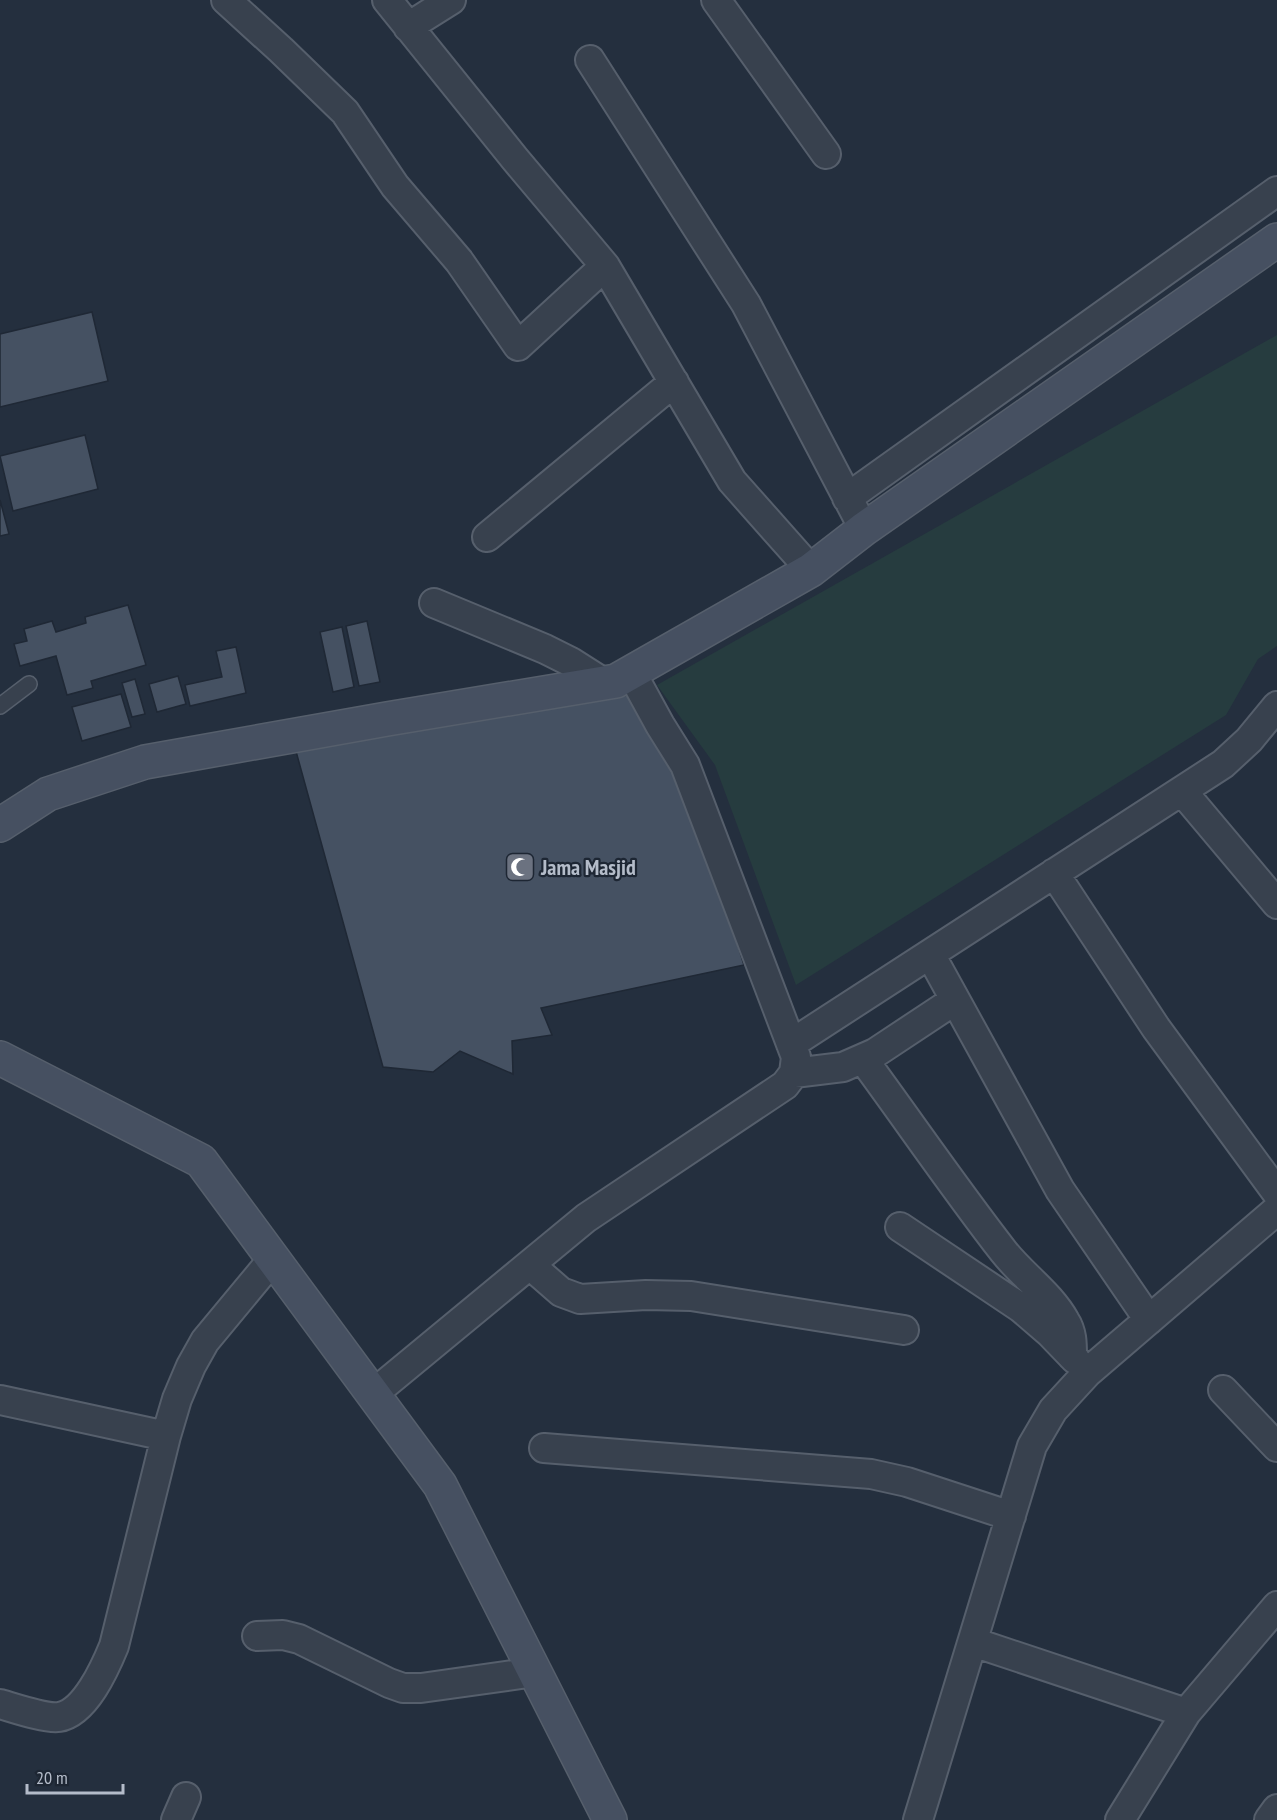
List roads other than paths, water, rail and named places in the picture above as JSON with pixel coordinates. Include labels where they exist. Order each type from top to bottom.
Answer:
[{"type":"main road","points":[[0,825],[48,794],[145,762],[618,677],[811,570],[864,529],[1277,240]]},
{"type":"main road","points":[[0,1058],[201,1161],[440,1485],[610,1820]]},
{"type":"street","points":[[226,0],[345,112],[395,186],[459,261],[518,346],[605,266]]},
{"type":"street","points":[[387,0],[605,266],[732,481],[811,570]]},
{"type":"street","points":[[408,27],[451,0]]},
{"type":"street","points":[[716,0],[826,154]]},
{"type":"street","points":[[590,60],[746,304],[864,529]]},
{"type":"street","points":[[847,498],[1277,191]]},
{"type":"street","points":[[487,537],[674,382]]},
{"type":"street","points":[[373,1394],[586,1218],[785,1085],[794,1073],[796,1057],[685,765],[660,725],[618,677],[571,662],[434,603]]},
{"type":"street","points":[[791,1044],[1223,764],[1238,752],[1277,706]]},
{"type":"street","points":[[1182,790],[1277,904]]},
{"type":"street","points":[[1054,873],[1156,1028],[1277,1193]]},
{"type":"street","points":[[930,954],[1060,1190],[1149,1320]]},
{"type":"street","points":[[794,1073],[843,1066],[863,1059],[955,1000]]},
{"type":"street","points":[[863,1059],[1009,1258],[1052,1302],[1065,1320],[1080,1364]]},
{"type":"street","points":[[918,1820],[1032,1446],[1080,1364],[1149,1320],[1277,1210]]},
{"type":"street","points":[[900,1227],[1021,1308],[1049,1332],[1080,1364]]},
{"type":"street","points":[[0,1704],[51,1717],[60,1717],[81,1705],[114,1646],[166,1436],[191,1366],[205,1341],[273,1258]]},
{"type":"street","points":[[530,1265],[561,1292],[580,1299],[646,1295],[691,1296],[904,1330]]},
{"type":"street","points":[[1223,1390],[1277,1447]]},
{"type":"street","points":[[0,1401],[166,1436]]},
{"type":"street","points":[[544,1448],[871,1474],[907,1482],[1011,1516]]},
{"type":"street","points":[[1120,1820],[1186,1713],[1277,1606]]},
{"type":"street","points":[[257,1636],[283,1635],[299,1639],[403,1688],[421,1688],[535,1671]]},
{"type":"street","points":[[973,1642],[1186,1713]]},
{"type":"street","points":[[1269,1820],[1277,1809]]},
{"type":"lane","points":[[0,706],[29,684]]},
{"type":"place","name":"Jama Masjid","points":[[520,867]]}]
